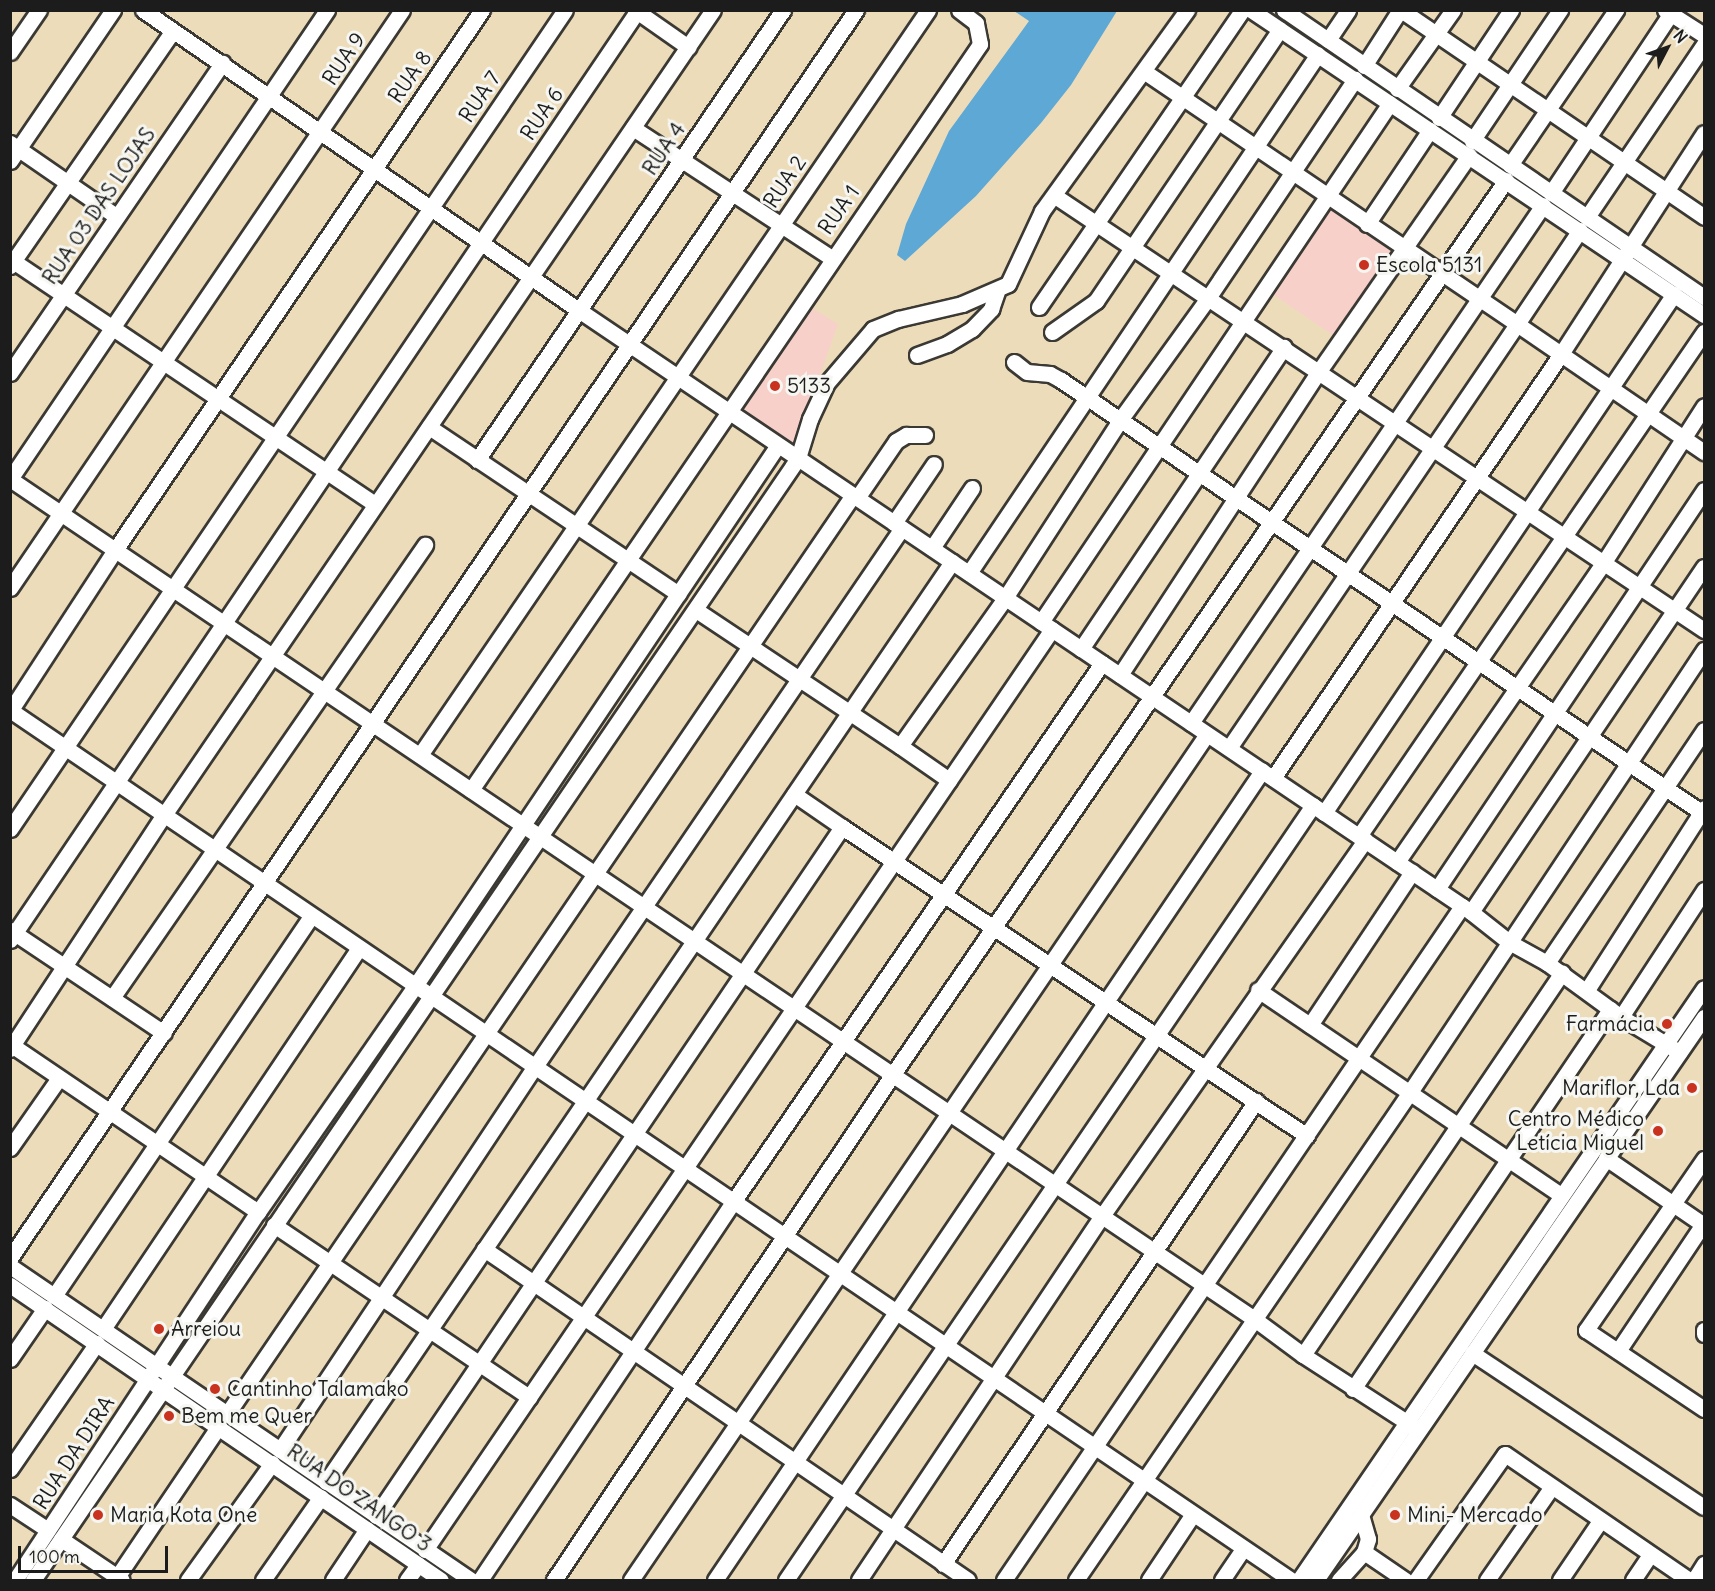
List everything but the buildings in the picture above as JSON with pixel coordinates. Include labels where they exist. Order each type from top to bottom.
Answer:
[{"type":"street","points":[[10,52],[39,10]]},
{"type":"street","points":[[113,10],[13,151],[116,216]]},
{"type":"street","points":[[143,10],[580,311],[629,342],[678,378],[1437,889],[1509,942],[1547,963],[1587,990],[1615,1013],[1679,1052]]},
{"type":"street","points":[[327,10],[10,479],[1004,1149],[1253,1318],[1353,1389],[1413,1426]]},
{"type":"street","name":"RUA 9","points":[[10,588],[402,10]]},
{"type":"street","name":"RUA 8","points":[[11,710],[115,550],[482,10]]},
{"type":"street","name":"RUA 7","points":[[10,829],[565,10]]},
{"type":"street","points":[[258,1212],[12,1048],[164,815],[713,10]]},
{"type":"street","name":"RUA 4","points":[[477,460],[783,10]]},
{"type":"street","points":[[10,1258],[164,1033],[262,883],[856,10]]},
{"type":"street","name":"RUA 2","points":[[420,755],[578,527],[928,10]]},
{"type":"street","name":"RUA 1","points":[[471,790],[980,44],[981,34],[976,23],[959,10]]},
{"type":"street","points":[[917,355],[947,344],[972,329],[991,309],[997,292],[1012,277],[1029,235],[1187,10]]},
{"type":"street","points":[[1039,307],[1096,222],[1184,99],[1242,10]]},
{"type":"street","points":[[1251,10],[1318,54],[1359,72],[1628,253],[1704,297]]},
{"type":"street","points":[[1328,40],[1348,10]]},
{"type":"street","points":[[900,746],[1005,598],[1120,420],[1208,298],[1401,10],[1704,217]]},
{"type":"street","points":[[425,1550],[949,780],[1160,447],[1453,10]]},
{"type":"street","points":[[1367,224],[1511,10]]},
{"type":"street","points":[[1120,675],[1319,371],[1471,148],[1560,10]]},
{"type":"street","points":[[554,1581],[893,1074],[1358,396],[1616,10]]},
{"type":"street","points":[[637,11],[688,47]]},
{"type":"street","name":"RUA 6","points":[[12,934],[637,11]]},
{"type":"street","points":[[1286,11],[1328,40],[1359,72]]},
{"type":"street","points":[[1191,723],[1478,297],[1547,199],[1670,12],[1704,35]]},
{"type":"street","points":[[1052,332],[1096,301],[1280,29]]},
{"type":"street","points":[[173,31],[12,262],[164,360],[324,473],[375,504]]},
{"type":"street","points":[[1228,748],[1351,572],[1584,224],[1623,160],[1704,44]]},
{"type":"street","points":[[969,573],[1085,397],[1318,54]]},
{"type":"street","name":"RUA 03 DAS LOJAS","points":[[10,373],[222,63]]},
{"type":"street","points":[[1145,72],[1253,148],[1440,274],[1478,297],[1704,452]]},
{"type":"street","points":[[633,128],[832,258]]},
{"type":"street","points":[[715,1581],[1004,1149],[1106,1001],[1267,774],[1394,602],[1703,139]]},
{"type":"street","points":[[1055,196],[1133,245],[1208,298],[1358,396],[1704,630]]},
{"type":"street","points":[[1628,253],[1674,294],[1704,315]]},
{"type":"street","name":"RUA DA DIRA","points":[[15,1581],[55,1535],[168,1382],[696,610],[798,458],[810,419],[826,384],[873,329],[997,292]]},
{"type":"street","points":[[786,1581],[1053,1183],[1442,635],[1674,294]]},
{"type":"street","points":[[859,1581],[996,1379],[1102,1216],[1567,537],[1646,412],[1704,332]]},
{"type":"street","points":[[1081,649],[1284,347]]},
{"type":"street","points":[[1014,362],[1026,372],[1050,374],[1351,572],[1665,787],[1704,811],[1587,990]]},
{"type":"street","points":[[1397,862],[1604,562],[1704,406]]},
{"type":"street","points":[[429,427],[678,594]]},
{"type":"street","points":[[10,1505],[118,1579],[223,1420],[332,1264],[485,1034],[749,646],[896,441],[906,435],[925,435]]},
{"type":"street","name":"RUA DA DIRA","points":[[33,1581],[55,1535],[152,1372],[258,1212],[416,986],[778,445]]},
{"type":"street","points":[[280,1450],[534,1068],[799,678],[898,526],[934,464]]},
{"type":"street","points":[[932,548],[972,488]]},
{"type":"street","points":[[1437,889],[1704,490]]},
{"type":"street","points":[[112,998],[215,850],[323,688],[425,545]]},
{"type":"street","points":[[326,1482],[952,562]]},
{"type":"street","points":[[1004,1581],[1092,1446],[1307,1136],[1358,1058],[1591,735],[1704,567]]},
{"type":"street","points":[[696,610],[949,780]]},
{"type":"street","points":[[1076,1581],[1142,1480],[1410,1092],[1704,650]]},
{"type":"street","points":[[480,1581],[733,1202],[1102,663]]},
{"type":"street","points":[[11,710],[311,917],[1292,1581]]},
{"type":"street","points":[[1547,963],[1704,730]]},
{"type":"street","points":[[631,1581],[837,1274],[1207,734]]},
{"type":"street","points":[[794,794],[895,859],[994,928],[1307,1136]]},
{"type":"street","points":[[333,1581],[536,1286],[634,1135],[842,826]]},
{"type":"street","points":[[1310,1025],[1412,872]]},
{"type":"street","points":[[1353,1389],[1509,1160],[1704,890]]},
{"type":"street","points":[[10,1359],[158,1146],[311,917]]},
{"type":"street","points":[[12,934],[164,1033]]},
{"type":"street","points":[[10,1469],[359,948]]},
{"type":"street","points":[[1303,1355],[1562,973]]},
{"type":"street","points":[[1316,1581],[1362,1518],[1413,1426],[1562,1196],[1704,988]]},
{"type":"street","points":[[1258,990],[1562,1196]]},
{"type":"street","points":[[1299,1581],[1413,1426],[1472,1353],[1704,1017]]},
{"type":"street","points":[[10,1148],[59,1078]]},
{"type":"street","points":[[943,1564],[1257,1101]]},
{"type":"street","points":[[1606,1158],[1704,1225],[1617,1352]]},
{"type":"street","points":[[1704,1159],[1586,1330],[1704,1409]]},
{"type":"street","points":[[274,1225],[530,1397]]},
{"type":"street","points":[[484,1248],[632,1353],[968,1581]]},
{"type":"street","points":[[10,1266],[50,1302],[152,1372],[223,1420],[280,1450],[326,1482],[372,1523],[425,1550],[471,1581]]},
{"type":"street","points":[[10,1285],[50,1302]]},
{"type":"street","points":[[1704,1329],[1704,1334]]},
{"type":"street","points":[[1472,1353],[1704,1507]]},
{"type":"street","name":"RUA DO ZANGO 3","points":[[223,1420],[272,1463],[321,1497],[372,1523],[418,1565],[441,1581]]},
{"type":"street","points":[[1416,1581],[1504,1455],[1692,1581],[1704,1564]]},
{"type":"street","points":[[188,1581],[272,1463]]},
{"type":"street","points":[[1487,1581],[1551,1488]]},
{"type":"street","points":[[263,1581],[321,1497]]},
{"type":"street","points":[[1149,1581],[1193,1514]]},
{"type":"street","points":[[1340,1581],[1364,1552],[1368,1539],[1362,1518]]},
{"type":"street","points":[[1560,1581],[1600,1521]]},
{"type":"street","points":[[1222,1581],[1244,1549]]},
{"type":"street","points":[[1364,1552],[1405,1581]]},
{"type":"street","points":[[1633,1581],[1650,1555]]},
{"type":"street","points":[[407,1581],[418,1565]]},
{"type":"shaded area","points":[[1331,210],[1391,251],[1334,336],[1274,295]]},
{"type":"shaded area","points":[[810,307],[838,324],[795,446],[740,410]]},
{"type":"water","points":[[1014,11],[1117,11],[1071,85],[1041,123],[976,196],[905,261],[897,255],[906,224],[949,131],[1029,21]]},
{"type":"place","name":"Escola 5131","points":[[1364,265]]},
{"type":"place","name":"5133","points":[[775,386]]},
{"type":"place","name":"Farmácia","points":[[1667,1024]]},
{"type":"place","name":"Mariflor, Lda","points":[[1692,1088]]},
{"type":"place","name":"Centro Médico Letícia Miguel","points":[[1658,1131]]},
{"type":"place","name":"Arreiou","points":[[159,1329]]},
{"type":"place","name":"Cantinho Talamako","points":[[215,1389]]},
{"type":"place","name":"Bem me Quer","points":[[169,1416]]},
{"type":"place","name":"Maria Kota One","points":[[98,1515]]},
{"type":"place","name":"Mini- Mercado","points":[[1395,1515]]}]
